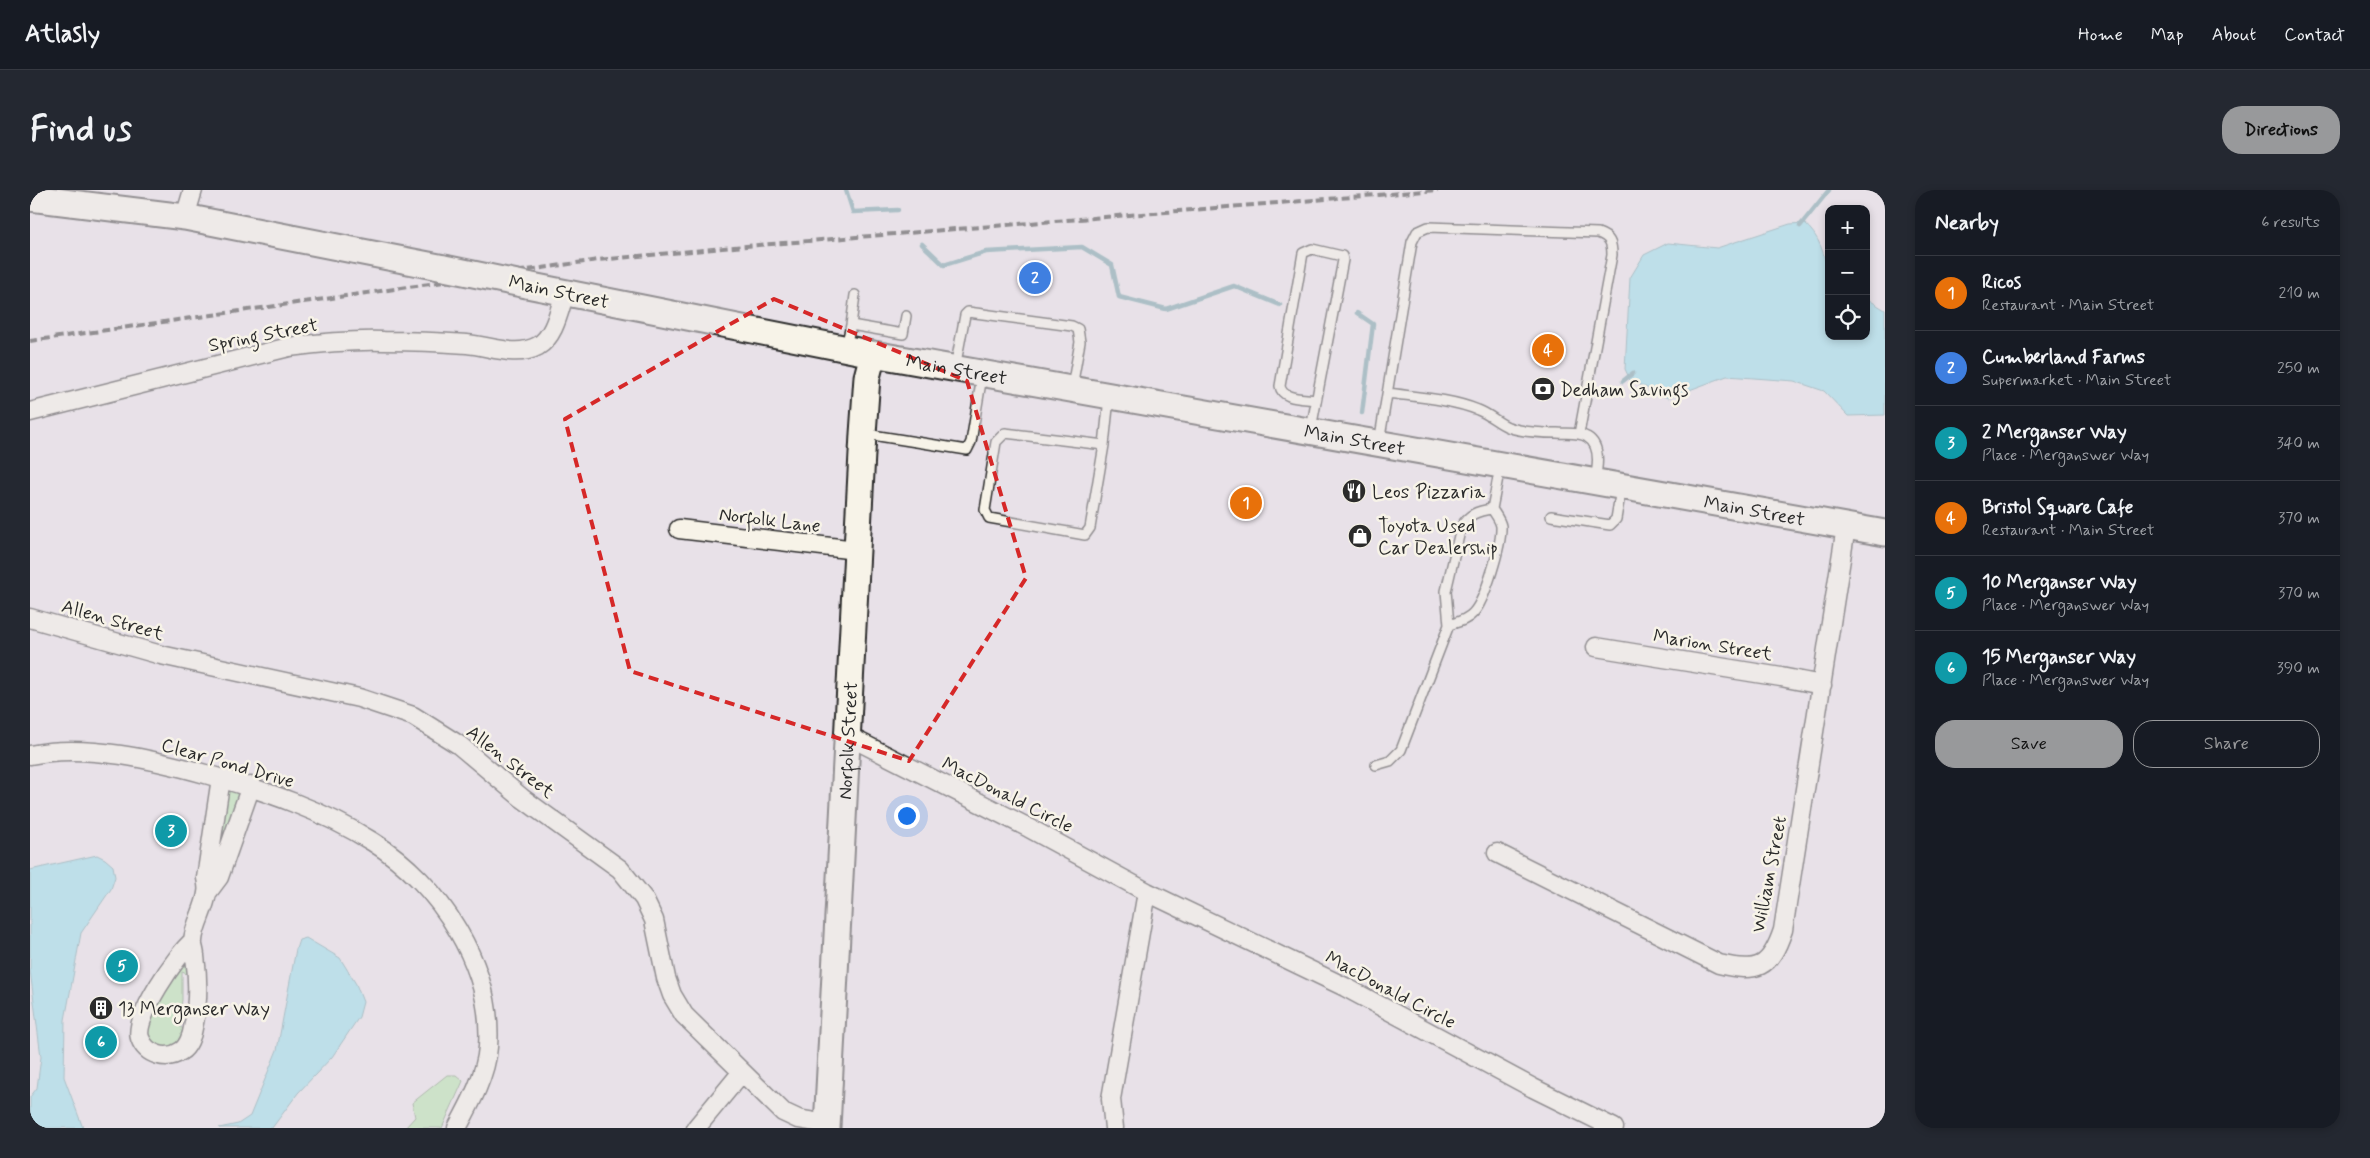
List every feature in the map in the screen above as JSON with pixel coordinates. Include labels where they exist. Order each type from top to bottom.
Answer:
[{"type":"main road","name":"Main Street","points":[[30,198],[185,218],[845,349],[1885,533]]},
{"type":"main road","name":"Norfolk Street","points":[[827,1126],[856,550],[867,377],[873,354]]},
{"type":"street","points":[[185,218],[193,190]]},
{"type":"street","name":"Spring Street","points":[[30,412],[289,347],[331,342],[384,341],[469,344],[511,352],[526,350],[538,345],[548,337],[565,293]]},
{"type":"street","name":"William Street","points":[[1496,853],[1719,964],[1756,968],[1772,954],[1783,930],[1846,527]]},
{"type":"street","name":"Norfolk Lane","points":[[679,529],[856,550]]},
{"type":"street","name":"Allen Street","points":[[30,618],[161,655],[359,698],[412,716],[459,745],[522,798],[620,869],[644,899],[654,920],[666,978],[672,995],[684,1015],[783,1112],[798,1119],[827,1126]]},
{"type":"street","name":"Marion Street","points":[[1596,647],[1822,685]]},
{"type":"street","name":"MacDonald Circle","points":[[848,736],[1029,828],[1147,892],[1345,987],[1533,1088],[1614,1128]]},
{"type":"street","name":"Clear Pond Drive","points":[[30,755],[64,752],[93,753],[177,766],[251,786],[313,810],[375,843],[418,880],[438,902],[454,924],[478,976],[488,1023],[488,1048],[482,1074],[458,1128]]},
{"type":"street","points":[[193,941],[182,950],[164,976],[140,1021],[140,1038],[149,1051],[157,1055],[168,1055],[182,1051],[188,1043],[193,1027],[196,1000],[193,941],[207,893],[206,878],[221,778]]},
{"type":"street","points":[[207,893],[219,878],[251,786]]},
{"type":"street","points":[[1114,1128],[1111,1099],[1147,892]]},
{"type":"street","points":[[696,1128],[742,1072]]},
{"type":"lane","points":[[1378,443],[1388,393],[1412,242],[1417,232],[1428,227],[1598,233],[1610,240],[1612,255],[1579,434]]},
{"type":"lane","points":[[1310,432],[1343,260],[1342,256],[1312,249],[1303,254],[1280,386],[1281,392],[1285,396],[1315,400]]},
{"type":"lane","points":[[845,349],[856,295]]},
{"type":"lane","points":[[955,368],[964,315],[968,312],[1072,326],[1078,329],[1080,342],[1072,389]]},
{"type":"lane","points":[[851,325],[903,334],[906,316]]},
{"type":"lane","points":[[863,434],[967,450],[982,373]]},
{"type":"lane","points":[[1388,393],[1448,402],[1478,410],[1508,427],[1556,434],[1579,434],[1588,437],[1594,443],[1598,465],[1595,482]]},
{"type":"lane","points":[[1104,446],[1005,433],[996,442],[985,510],[989,518],[1085,535],[1090,528],[1104,446],[1110,396]]},
{"type":"lane","points":[[1449,625],[1463,620],[1472,614],[1479,605],[1500,543],[1501,523],[1492,509],[1501,464]]},
{"type":"lane","points":[[1551,516],[1610,525],[1616,518],[1621,486]]},
{"type":"lane","points":[[1376,765],[1390,761],[1401,750],[1449,625],[1446,591],[1461,527],[1466,519],[1477,511],[1492,509]]},
{"type":"highlighted area","points":[[774,299],[967,381],[1026,578],[909,761],[630,671],[565,419]]},
{"type":"green space","points":[[230,790],[239,795],[215,871],[225,793]]},
{"type":"green space","points":[[188,952],[192,976],[182,972],[182,1000],[178,1025],[187,1032],[184,1041],[165,1050],[147,1040],[147,1020]]},
{"type":"green space","points":[[447,1075],[456,1075],[463,1081],[442,1128],[405,1128],[415,1117],[412,1103]]},
{"type":"water","points":[[1804,223],[1814,233],[1821,246],[1825,260],[1825,340],[1870,340],[1870,301],[1885,310],[1885,415],[1848,416],[1824,391],[1794,381],[1727,376],[1668,398],[1630,380],[1625,369],[1630,278],[1644,255],[1668,243],[1717,248],[1790,224]]},
{"type":"water","points":[[97,855],[113,866],[115,877],[111,889],[81,933],[65,1020],[64,1077],[83,1128],[30,1128],[30,1097],[37,1088],[41,1057],[30,970],[30,870]]},
{"type":"water","points":[[306,938],[340,958],[356,984],[363,1002],[359,1017],[332,1057],[298,1093],[272,1128],[219,1128],[238,1124],[250,1116],[277,1050],[296,949],[299,940]]},
{"type":"waterway","points":[[846,190],[853,212],[898,210]]},
{"type":"waterway","points":[[1800,226],[1829,190]]},
{"type":"waterway","points":[[922,244],[944,265],[986,252],[1082,247],[1112,265],[1119,297],[1166,309],[1234,286],[1280,305]]},
{"type":"waterway","points":[[1357,313],[1373,324],[1362,413]]},
{"type":"waterway","points":[[1623,381],[1633,373]]},
{"type":"railway","points":[[30,341],[598,260],[734,247],[1438,190]]},
{"type":"place","name":"Cumberland Farms","points":[[1035,278]]},
{"type":"place","name":"Bristol Square Cafe","points":[[1548,350]]},
{"type":"place","name":"Dedham Savings","points":[[1543,389]]},
{"type":"place","name":"Leos Pizzaria","points":[[1354,491]]},
{"type":"place","name":"Ricos","points":[[1246,503]]},
{"type":"place","name":"Toyota Used Car Dealership","points":[[1360,536]]},
{"type":"place","name":"2 Merganser Way","points":[[171,831]]},
{"type":"place","name":"10 Merganser Way","points":[[122,966]]},
{"type":"place","name":"13 Merganser Way","points":[[101,1008]]},
{"type":"place","name":"15 Merganser Way","points":[[101,1042]]}]
